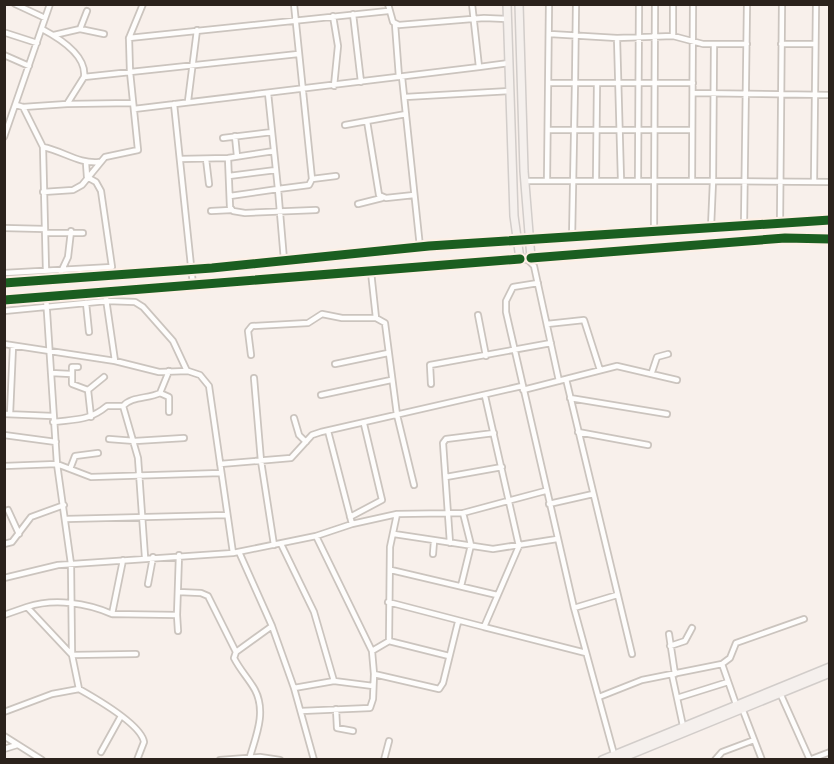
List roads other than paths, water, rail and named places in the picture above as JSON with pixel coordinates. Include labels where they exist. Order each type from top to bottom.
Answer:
[{"type":"main road","points":[[507,4],[514,216],[518,242],[525,258]]},
{"type":"main road","points":[[519,4],[528,241],[525,258]]},
{"type":"main road","points":[[4,283],[420,248],[830,220]]},
{"type":"main road","points":[[4,300],[785,238],[830,238]]},
{"type":"main road","points":[[602,759],[616,757],[830,667]]},
{"type":"main road","points":[[616,757],[683,726],[780,693],[830,673]]},
{"type":"street","points":[[15,4],[45,18]]},
{"type":"street","points":[[4,137],[50,4]]},
{"type":"street","points":[[43,192],[73,190],[82,185],[105,157],[138,150],[129,38],[142,4]]},
{"type":"street","points":[[230,196],[309,185],[312,179],[301,90],[294,4]]},
{"type":"street","points":[[388,4],[388,11],[395,24],[405,97],[420,248]]},
{"type":"street","points":[[472,4],[479,67]]},
{"type":"street","points":[[547,180],[549,4]]},
{"type":"street","points":[[572,239],[576,131],[576,4]]},
{"type":"street","points":[[638,180],[639,4]]},
{"type":"street","points":[[654,231],[655,4]]},
{"type":"street","points":[[673,4],[673,36]]},
{"type":"street","points":[[692,181],[693,4]]},
{"type":"street","points":[[744,225],[747,4]]},
{"type":"street","points":[[780,222],[782,4]]},
{"type":"street","points":[[814,181],[816,4]]},
{"type":"street","points":[[80,29],[87,11]]},
{"type":"street","points":[[129,38],[388,11]]},
{"type":"street","points":[[353,14],[361,82]]},
{"type":"street","points":[[333,16],[338,46],[334,86]]},
{"type":"street","points":[[395,24],[507,19]]},
{"type":"street","points":[[42,29],[54,35],[80,58],[84,65],[84,76],[67,104]]},
{"type":"street","points":[[54,35],[80,29],[104,34]]},
{"type":"street","points":[[189,101],[197,30]]},
{"type":"street","points":[[6,33],[37,43]]},
{"type":"street","points":[[549,34],[616,38],[673,36],[714,44],[747,44]]},
{"type":"street","points":[[616,38],[621,180]]},
{"type":"street","points":[[711,227],[714,44]]},
{"type":"street","points":[[781,44],[815,44]]},
{"type":"street","points":[[84,76],[298,54]]},
{"type":"street","points":[[4,56],[29,66]]},
{"type":"street","points":[[16,105],[23,107],[67,104],[133,106],[174,104],[509,63]]},
{"type":"street","points":[[549,83],[693,83]]},
{"type":"street","points":[[596,181],[597,83]]},
{"type":"street","points":[[405,97],[510,91]]},
{"type":"street","points":[[268,93],[284,260]]},
{"type":"street","points":[[693,93],[830,95]]},
{"type":"street","points":[[174,104],[193,285]]},
{"type":"street","points":[[23,107],[43,147],[46,271]]},
{"type":"street","points":[[345,125],[406,114]]},
{"type":"street","points":[[367,120],[382,198]]},
{"type":"street","points":[[548,130],[597,132],[691,130]]},
{"type":"street","points":[[223,138],[272,132]]},
{"type":"street","points":[[235,136],[237,156]]},
{"type":"street","points":[[43,147],[56,149],[86,163],[99,162]]},
{"type":"street","points":[[180,159],[228,158],[274,151]]},
{"type":"street","points":[[228,158],[231,210]]},
{"type":"street","points":[[206,159],[208,184]]},
{"type":"street","points":[[86,163],[87,177]]},
{"type":"street","points":[[229,176],[276,170]]},
{"type":"street","points":[[312,179],[336,176]]},
{"type":"street","points":[[4,273],[61,272],[112,267],[101,191],[96,182],[87,177]]},
{"type":"street","points":[[524,181],[830,182]]},
{"type":"street","points":[[358,204],[382,198],[414,195]]},
{"type":"street","points":[[212,211],[231,210],[245,213],[316,210]]},
{"type":"street","points":[[4,228],[83,233]]},
{"type":"street","points":[[61,272],[68,257],[71,231]]},
{"type":"street","points":[[525,258],[534,266],[559,381]]},
{"type":"street","points":[[371,272],[376,318]]},
{"type":"street","points":[[538,283],[513,286],[506,301],[513,351],[574,608],[616,757]]},
{"type":"street","points":[[105,292],[115,361]]},
{"type":"street","points":[[46,297],[57,464],[71,564],[72,654],[79,689]]},
{"type":"street","points":[[4,312],[107,301],[135,302],[143,307],[173,341],[188,371]]},
{"type":"street","points":[[86,303],[89,332]]},
{"type":"street","points":[[251,354],[248,331],[252,326],[308,323],[322,314],[342,318],[376,318],[385,323],[397,415],[414,485]]},
{"type":"street","points":[[478,315],[486,356]]},
{"type":"street","points":[[548,324],[584,320],[600,370]]},
{"type":"street","points":[[431,384],[430,365],[551,343]]},
{"type":"street","points":[[4,344],[115,361],[159,372],[188,371],[200,375],[209,386],[226,515],[236,553],[272,626],[294,688],[314,759]]},
{"type":"street","points":[[13,346],[7,414],[53,419],[99,415],[107,406],[123,406],[129,400],[152,397],[160,393],[169,371]]},
{"type":"street","points":[[335,364],[388,354]]},
{"type":"street","points":[[652,372],[657,357],[668,354]]},
{"type":"street","points":[[220,464],[291,458],[312,435],[559,381],[617,366],[652,372],[677,380]]},
{"type":"street","points":[[78,367],[72,367],[72,384],[88,390]]},
{"type":"street","points":[[159,372],[165,380]]},
{"type":"street","points":[[51,373],[71,374]]},
{"type":"street","points":[[88,390],[104,377]]},
{"type":"street","points":[[254,378],[261,461],[274,545]]},
{"type":"street","points":[[566,379],[632,654]]},
{"type":"street","points":[[321,395],[391,380]]},
{"type":"street","points":[[88,390],[91,417]]},
{"type":"street","points":[[160,393],[169,397],[169,412]]},
{"type":"street","points":[[484,627],[519,546],[486,396]]},
{"type":"street","points":[[570,398],[667,414]]},
{"type":"street","points":[[123,406],[135,441],[145,557]]},
{"type":"street","points":[[294,418],[298,435],[306,442]]},
{"type":"street","points":[[350,517],[382,500],[364,424]]},
{"type":"street","points":[[328,431],[352,524]]},
{"type":"street","points":[[578,432],[648,445]]},
{"type":"street","points":[[450,543],[444,441],[494,433]]},
{"type":"street","points":[[4,435],[56,442]]},
{"type":"street","points":[[109,439],[135,441],[184,438]]},
{"type":"street","points":[[70,469],[75,456],[98,453]]},
{"type":"street","points":[[4,466],[57,464],[90,477],[221,473]]},
{"type":"street","points":[[446,477],[502,467]]},
{"type":"street","points":[[4,578],[49,566],[145,557],[236,553],[316,536],[352,524],[397,514],[463,513],[545,491]]},
{"type":"street","points":[[549,504],[593,494]]},
{"type":"street","points":[[4,544],[12,542],[31,517],[63,505]]},
{"type":"street","points":[[8,510],[18,534]]},
{"type":"street","points":[[461,586],[471,545],[463,513]]},
{"type":"street","points":[[389,641],[390,547],[397,514]]},
{"type":"street","points":[[66,519],[142,519],[226,515]]},
{"type":"street","points":[[394,534],[493,549],[557,538]]},
{"type":"street","points":[[301,711],[370,708],[374,686],[372,651],[316,536]]},
{"type":"street","points":[[433,554],[434,541]]},
{"type":"street","points":[[281,544],[314,612],[334,681]]},
{"type":"street","points":[[178,631],[179,555]]},
{"type":"street","points":[[148,584],[153,557]]},
{"type":"street","points":[[112,615],[123,560]]},
{"type":"street","points":[[391,570],[497,595]]},
{"type":"street","points":[[178,592],[201,593],[208,596],[236,652],[236,662],[255,691],[258,701],[259,732],[249,758]]},
{"type":"street","points":[[574,608],[617,596]]},
{"type":"street","points":[[388,602],[458,622],[586,653]]},
{"type":"street","points":[[4,615],[41,603],[72,603],[94,607],[112,615],[177,615]]},
{"type":"street","points":[[27,607],[72,654],[136,654]]},
{"type":"street","points":[[599,697],[642,680],[722,664],[730,658],[736,642],[804,619]]},
{"type":"street","points":[[374,674],[439,689],[458,622]]},
{"type":"street","points":[[236,652],[272,626]]},
{"type":"street","points":[[670,646],[685,641],[692,628]]},
{"type":"street","points":[[669,634],[673,674],[683,726]]},
{"type":"street","points":[[372,651],[389,641],[449,656]]},
{"type":"street","points":[[722,664],[762,759]]},
{"type":"street","points":[[294,688],[334,681],[374,686]]},
{"type":"street","points":[[677,698],[728,682]]},
{"type":"street","points":[[4,712],[52,694],[79,689],[121,716],[144,737],[143,747],[137,759]]},
{"type":"street","points":[[780,693],[810,759],[830,752]]},
{"type":"street","points":[[336,709],[337,728],[353,731]]},
{"type":"street","points":[[101,752],[121,716]]},
{"type":"street","points":[[4,736],[42,759]]},
{"type":"street","points":[[715,759],[722,752],[754,740]]},
{"type":"street","points":[[384,759],[389,741]]},
{"type":"street","points":[[4,749],[17,745]]},
{"type":"street","points":[[28,759],[31,753]]},
{"type":"street","points":[[220,759],[280,759]]}]
